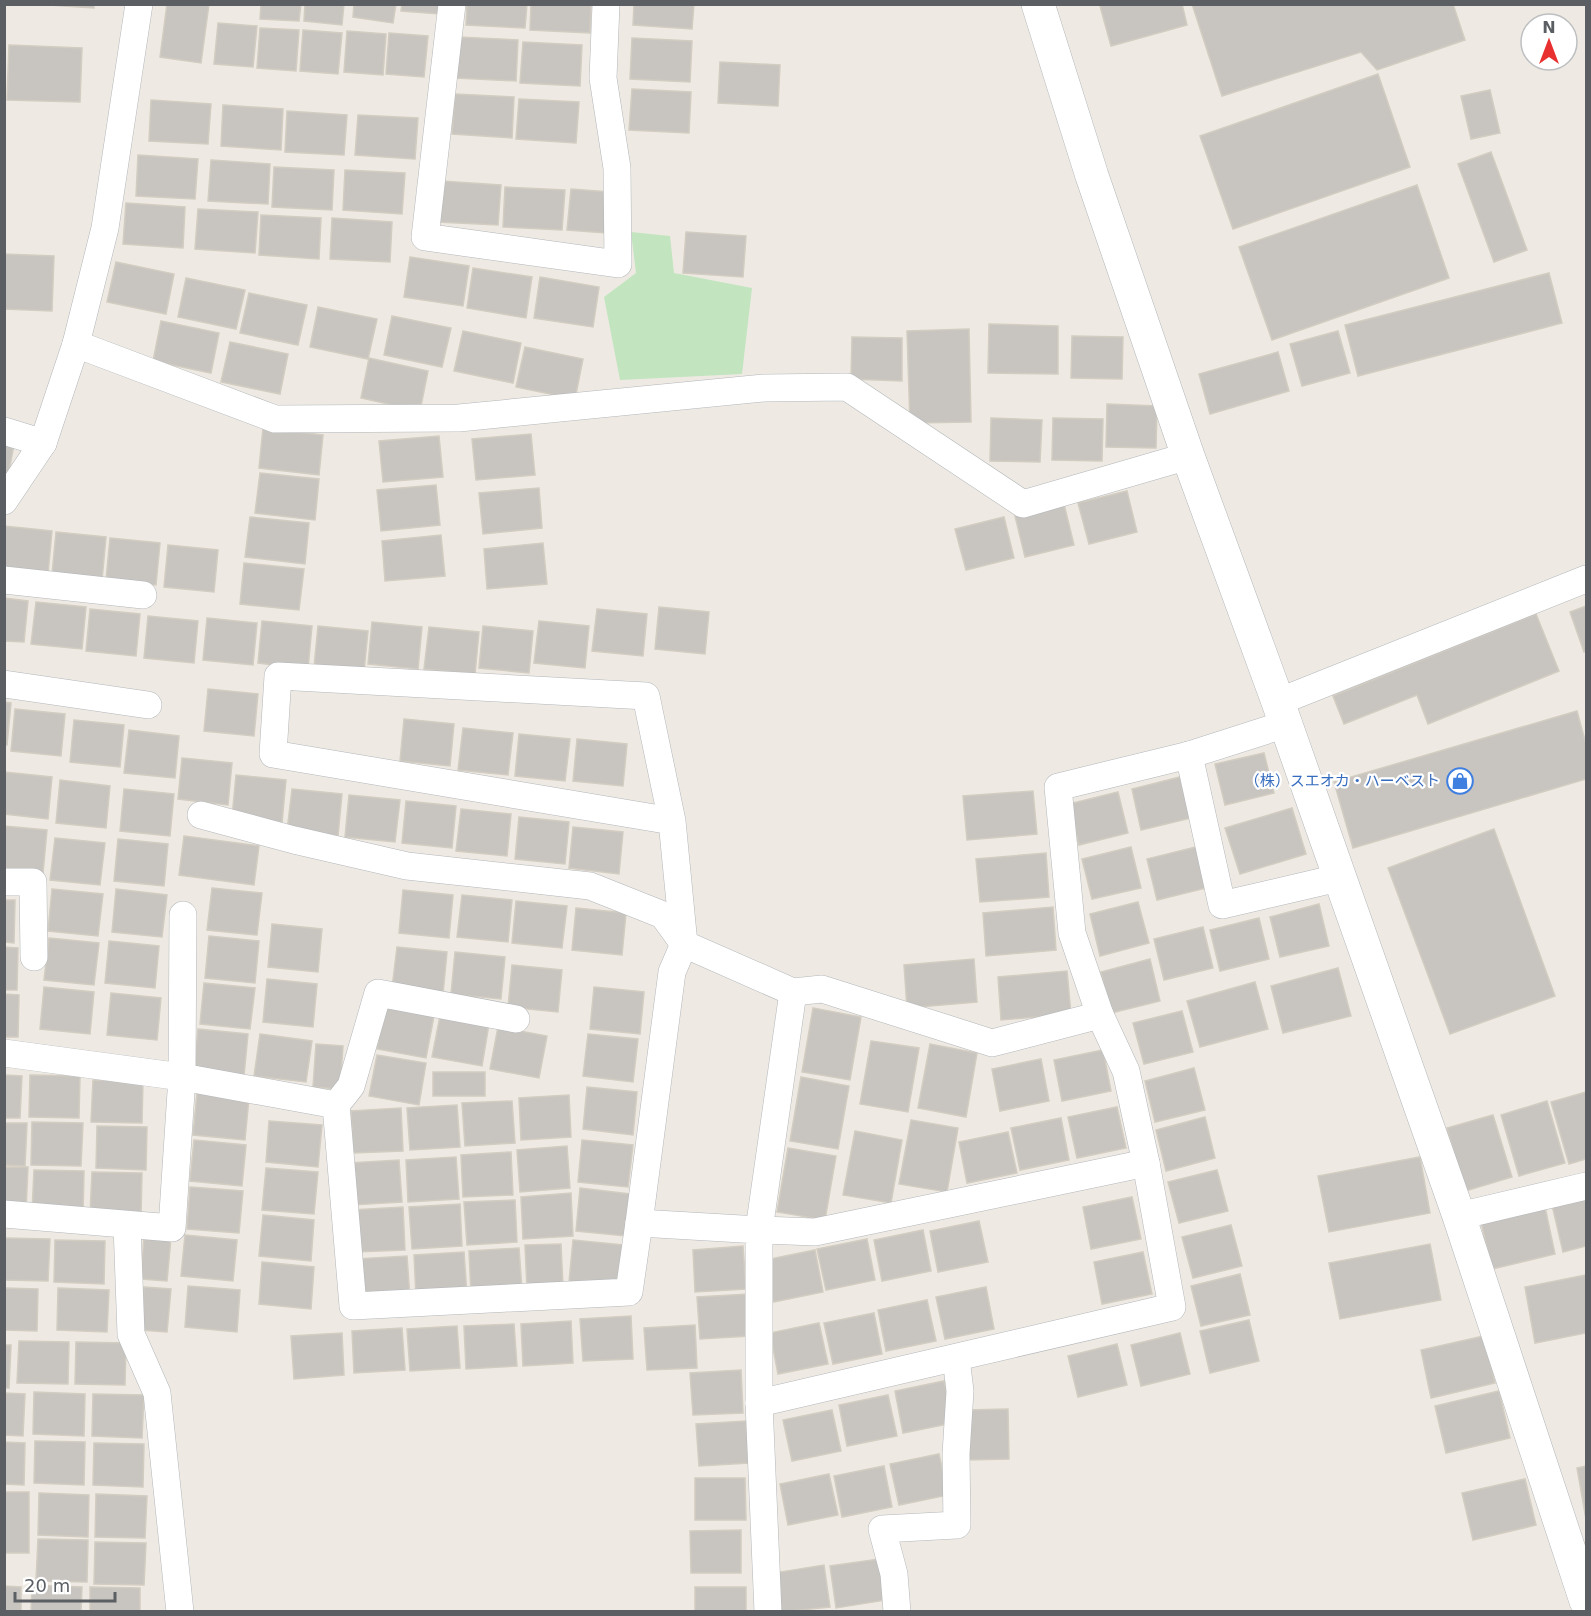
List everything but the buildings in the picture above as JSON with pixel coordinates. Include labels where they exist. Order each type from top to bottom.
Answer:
[{"type":"street","points":[[4,501],[43,443],[76,344],[105,228],[139,4]]},
{"type":"street","points":[[452,4],[425,237],[618,264],[617,168],[603,78],[606,4]]},
{"type":"street","points":[[1038,4],[1092,176],[1188,456],[1282,713],[1338,878],[1459,1216],[1587,1601]]},
{"type":"street","points":[[76,344],[275,419],[459,418],[764,388],[847,387],[1023,504],[1188,456]]},
{"type":"street","points":[[4,431],[43,443]]},
{"type":"street","points":[[759,1403],[1172,1307],[1146,1163],[1126,1071],[1100,1015],[1072,933],[1058,787],[1189,755],[1587,579]]},
{"type":"street","points":[[4,580],[143,595]]},
{"type":"street","points":[[516,1019],[378,993],[351,1086],[336,1104],[353,1306],[629,1292],[672,972],[684,944],[672,821],[646,696],[278,676],[273,754],[672,821]]},
{"type":"street","points":[[4,684],[148,705]]},
{"type":"street","points":[[1189,755],[1222,905],[1338,878]]},
{"type":"street","points":[[201,815],[294,840],[407,866],[590,886],[663,915],[684,944],[793,992],[822,989],[992,1043],[1100,1015]]},
{"type":"street","points":[[4,882],[33,882],[34,957]]},
{"type":"street","points":[[4,1214],[171,1228],[182,1077],[183,915]]},
{"type":"street","points":[[768,1611],[759,1403],[759,1230],[793,992]]},
{"type":"street","points":[[4,1053],[182,1077],[336,1104]]},
{"type":"street","points":[[639,1223],[814,1232],[1146,1163]]},
{"type":"street","points":[[1459,1216],[1587,1186]]},
{"type":"street","points":[[127,1225],[131,1334],[157,1393],[180,1611]]},
{"type":"street","points":[[897,1611],[894,1574],[882,1529],[957,1525],[956,1454],[960,1391],[956,1358]]},
{"type":"green space","points":[[631,232],[670,236],[674,273],[752,288],[742,374],[620,380],[604,297],[636,273]]},
{"type":"place","name":"（株）スエオカ・ハーベスト","points":[[1460,781]]}]
